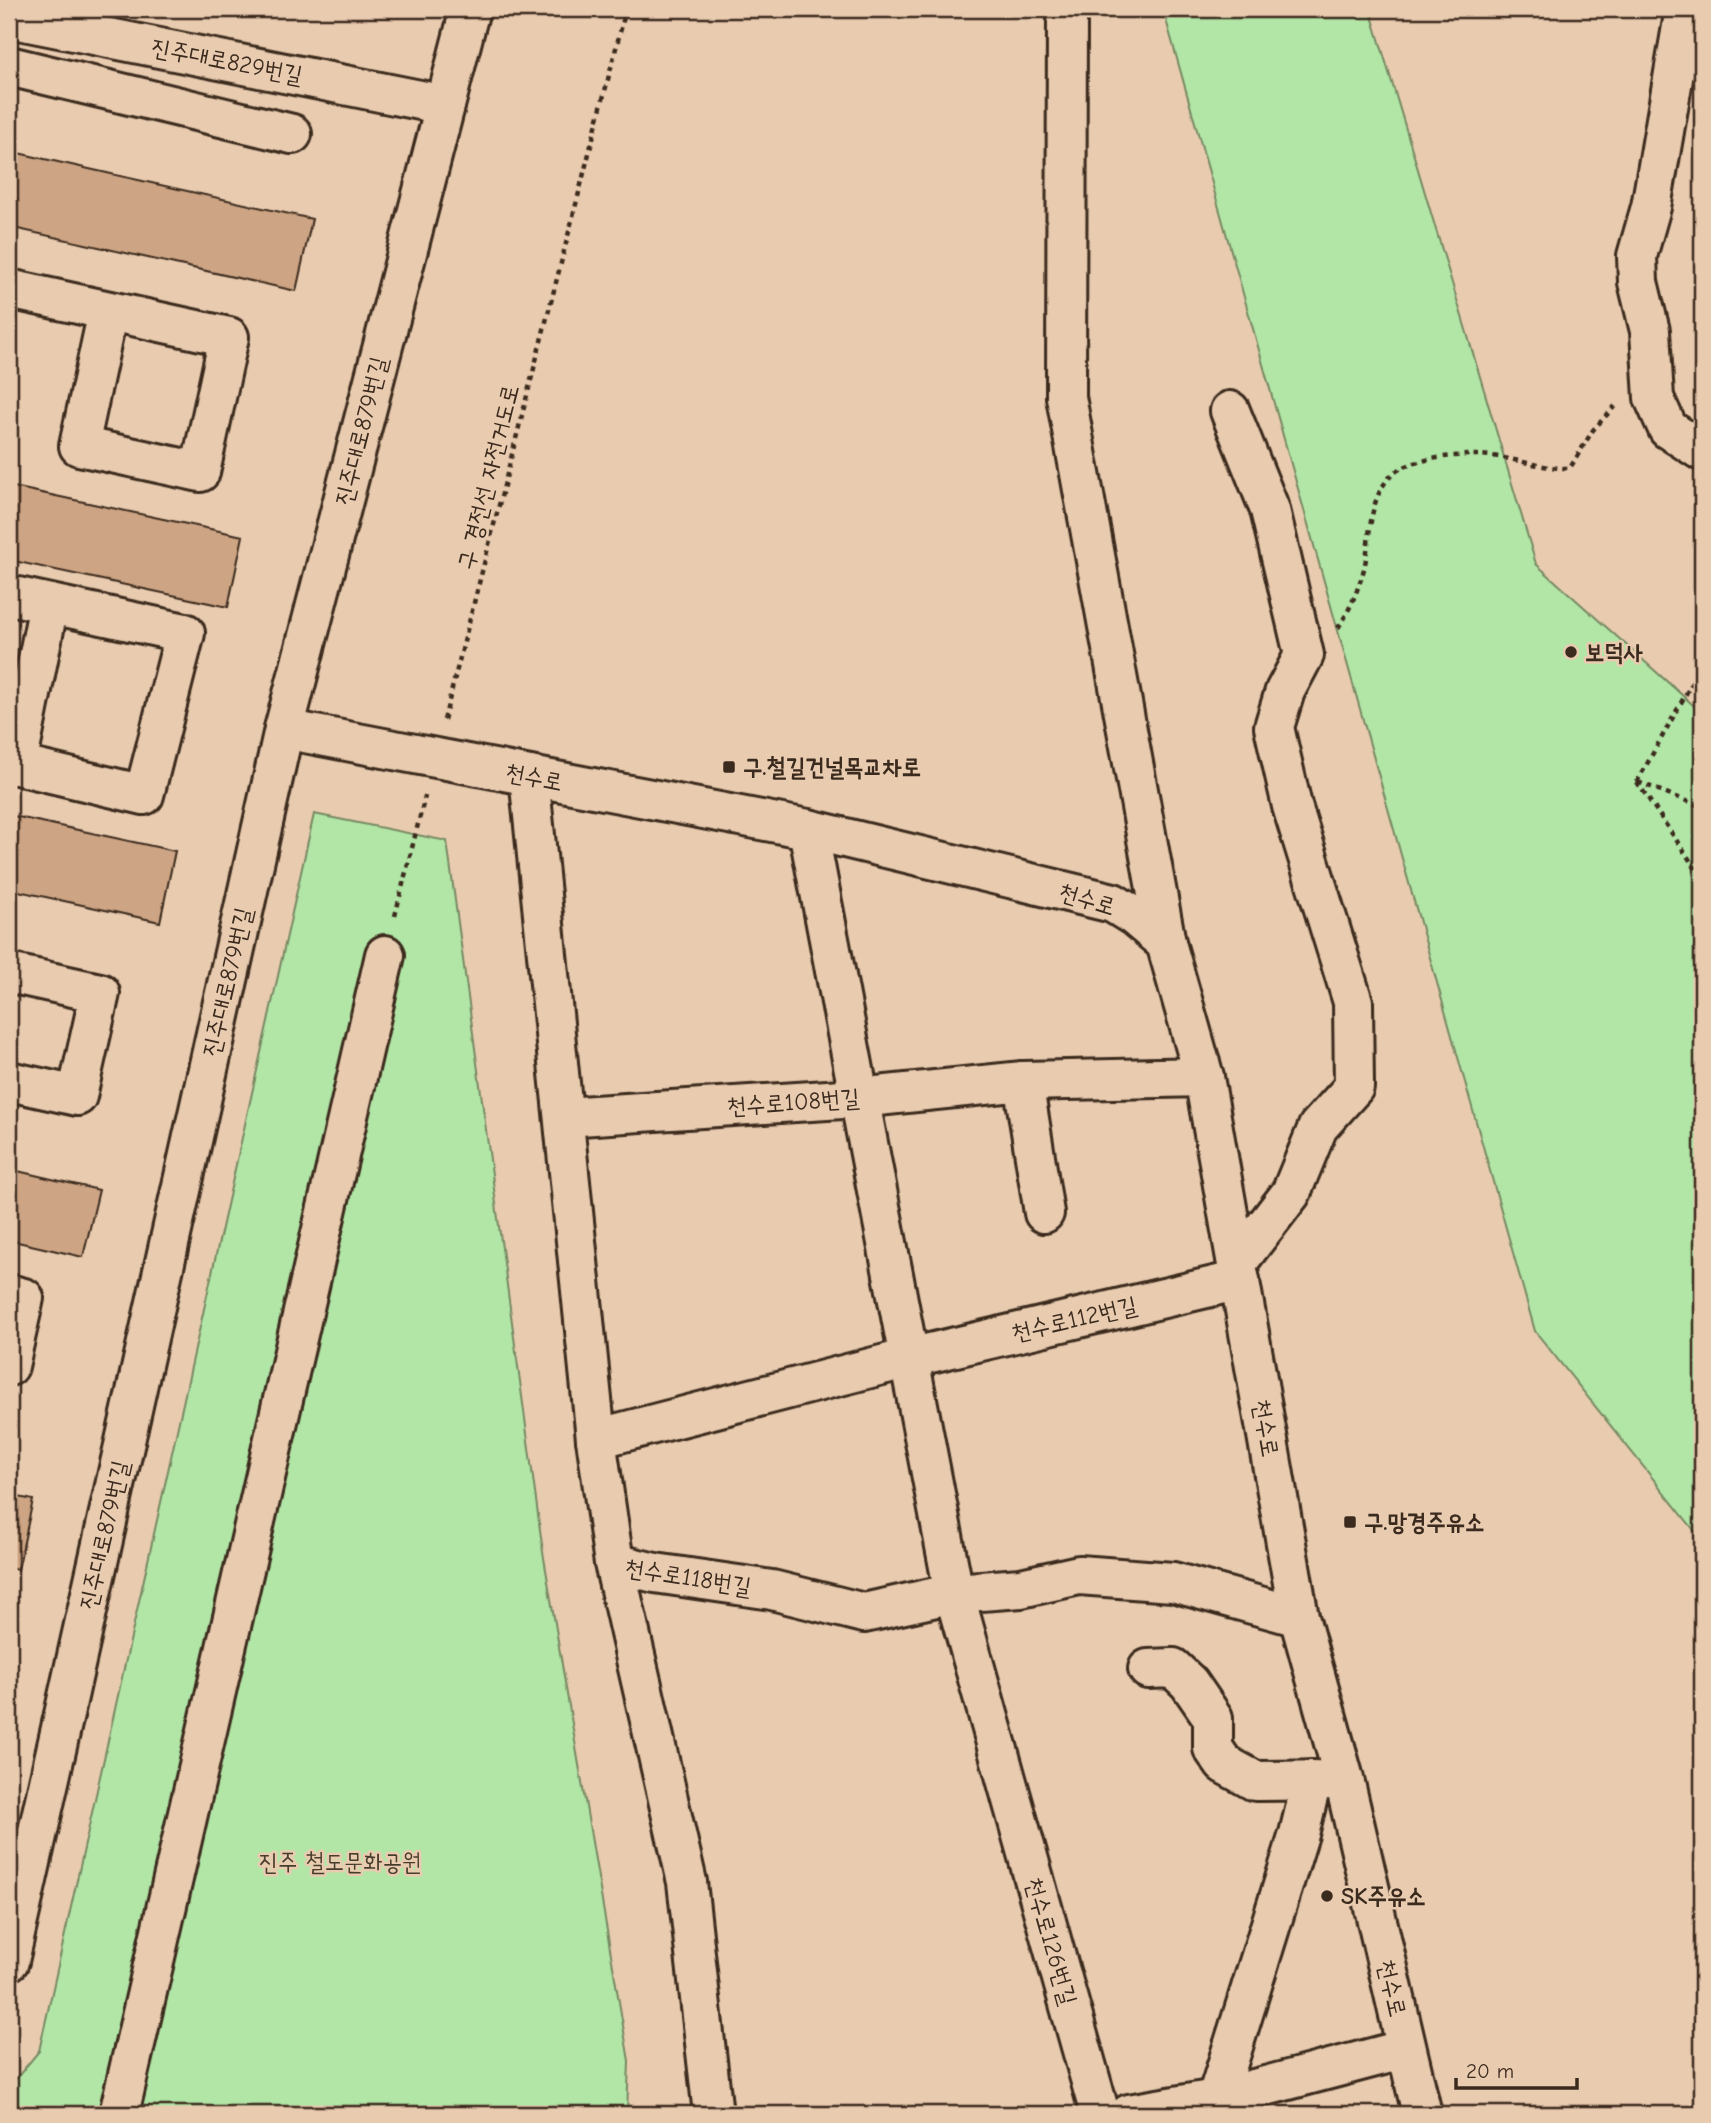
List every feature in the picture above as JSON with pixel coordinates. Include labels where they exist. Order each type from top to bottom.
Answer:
[{"type":"street","name":"진주대로879번길","points":[[9,1961],[284,729],[470,9]]},
{"type":"street","points":[[1067,9],[1066,397],[1166,943]]},
{"type":"street","points":[[1685,9],[1651,207],[1637,256],[1638,282],[1650,331],[1654,398],[1668,429],[1702,451]]},
{"type":"street","name":"진주대로829번길","points":[[9,18],[123,25],[445,104]]},
{"type":"street","points":[[9,66],[292,134]]},
{"type":"street","points":[[9,289],[229,337],[200,472],[79,446],[107,311]]},
{"type":"street","points":[[1230,411],[1270,510],[1304,655],[1285,691],[1275,727],[1292,806],[1353,1002],[1354,1087],[1318,1127],[1292,1193],[1238,1271]]},
{"type":"street","points":[[9,595],[185,633],[144,795],[13,764],[49,604]]},
{"type":"street","name":"천수로","points":[[284,729],[808,829],[1113,903],[1134,916],[1166,943],[1204,1077],[1328,1780],[1406,2049],[1422,2114]]},
{"type":"street","points":[[529,776],[596,1439],[614,1563]]},
{"type":"street","points":[[808,829],[954,1593]]},
{"type":"street","points":[[119,2114],[385,955]]},
{"type":"street","points":[[9,973],[100,993],[77,1096],[9,1081]]},
{"type":"street","name":"천수로108번길","points":[[564,1117],[858,1098],[1023,1081],[1204,1077]]},
{"type":"street","points":[[1023,1081],[1044,1213]]},
{"type":"street","name":"천수로112번길","points":[[596,1439],[1238,1271]]},
{"type":"street","points":[[9,1294],[24,1298],[9,1366]]},
{"type":"street","name":"천수로118번길","points":[[713,2114],[687,1882],[614,1563],[655,1573],[772,1590],[864,1613],[954,1593],[1021,1588],[1079,1576],[1173,1582],[1299,1617]]},
{"type":"street","name":"천수로126번길","points":[[954,1593],[1100,2114]]},
{"type":"street","points":[[1148,1669],[1173,1668],[1189,1683],[1213,1718],[1213,1748],[1224,1764],[1255,1781],[1328,1780],[1299,1834],[1214,2107]]},
{"type":"street","points":[[1129,2114],[1214,2107],[1406,2049]]},
{"type":"path","name":"구 경전선 자전거도로","points":[[385,955],[626,9]]},
{"type":"path","points":[[1304,655],[1325,649],[1349,611],[1364,569],[1374,510],[1383,486],[1393,474],[1420,461],[1471,455],[1497,456],[1553,469],[1570,468],[1593,429],[1621,401]]},
{"type":"path","points":[[1637,782],[1702,665]]},
{"type":"path","points":[[1637,782],[1702,807]]},
{"type":"path","points":[[1637,782],[1702,878]]},
{"type":"green space","points":[[1163,9],[1370,9],[1536,564],[1702,713],[1702,1540],[1535,1331]]},
{"type":"green space","name":"진주 철도문화공원","points":[[314,814],[447,841],[543,1552],[629,2061],[627,2114],[9,2114],[9,2087],[39,2051]]},
{"type":"building","points":[[9,151],[312,219],[296,291],[9,227]]},
{"type":"building","points":[[9,486],[243,536],[228,607],[9,560]]},
{"type":"building","points":[[9,815],[175,851],[160,922],[9,889]]},
{"type":"building","points":[[9,1169],[99,1190],[83,1257],[9,1240]]},
{"type":"building","points":[[9,1495],[33,1500],[18,1570],[9,1568]]},
{"type":"place","name":"보덕사","points":[[1571,652]]},
{"type":"place","name":"구.철길건널목교차로","points":[[729,767]]},
{"type":"place","name":"구.망경주유소","points":[[1350,1522]]},
{"type":"place","name":"SK주유소","points":[[1327,1896]]}]
